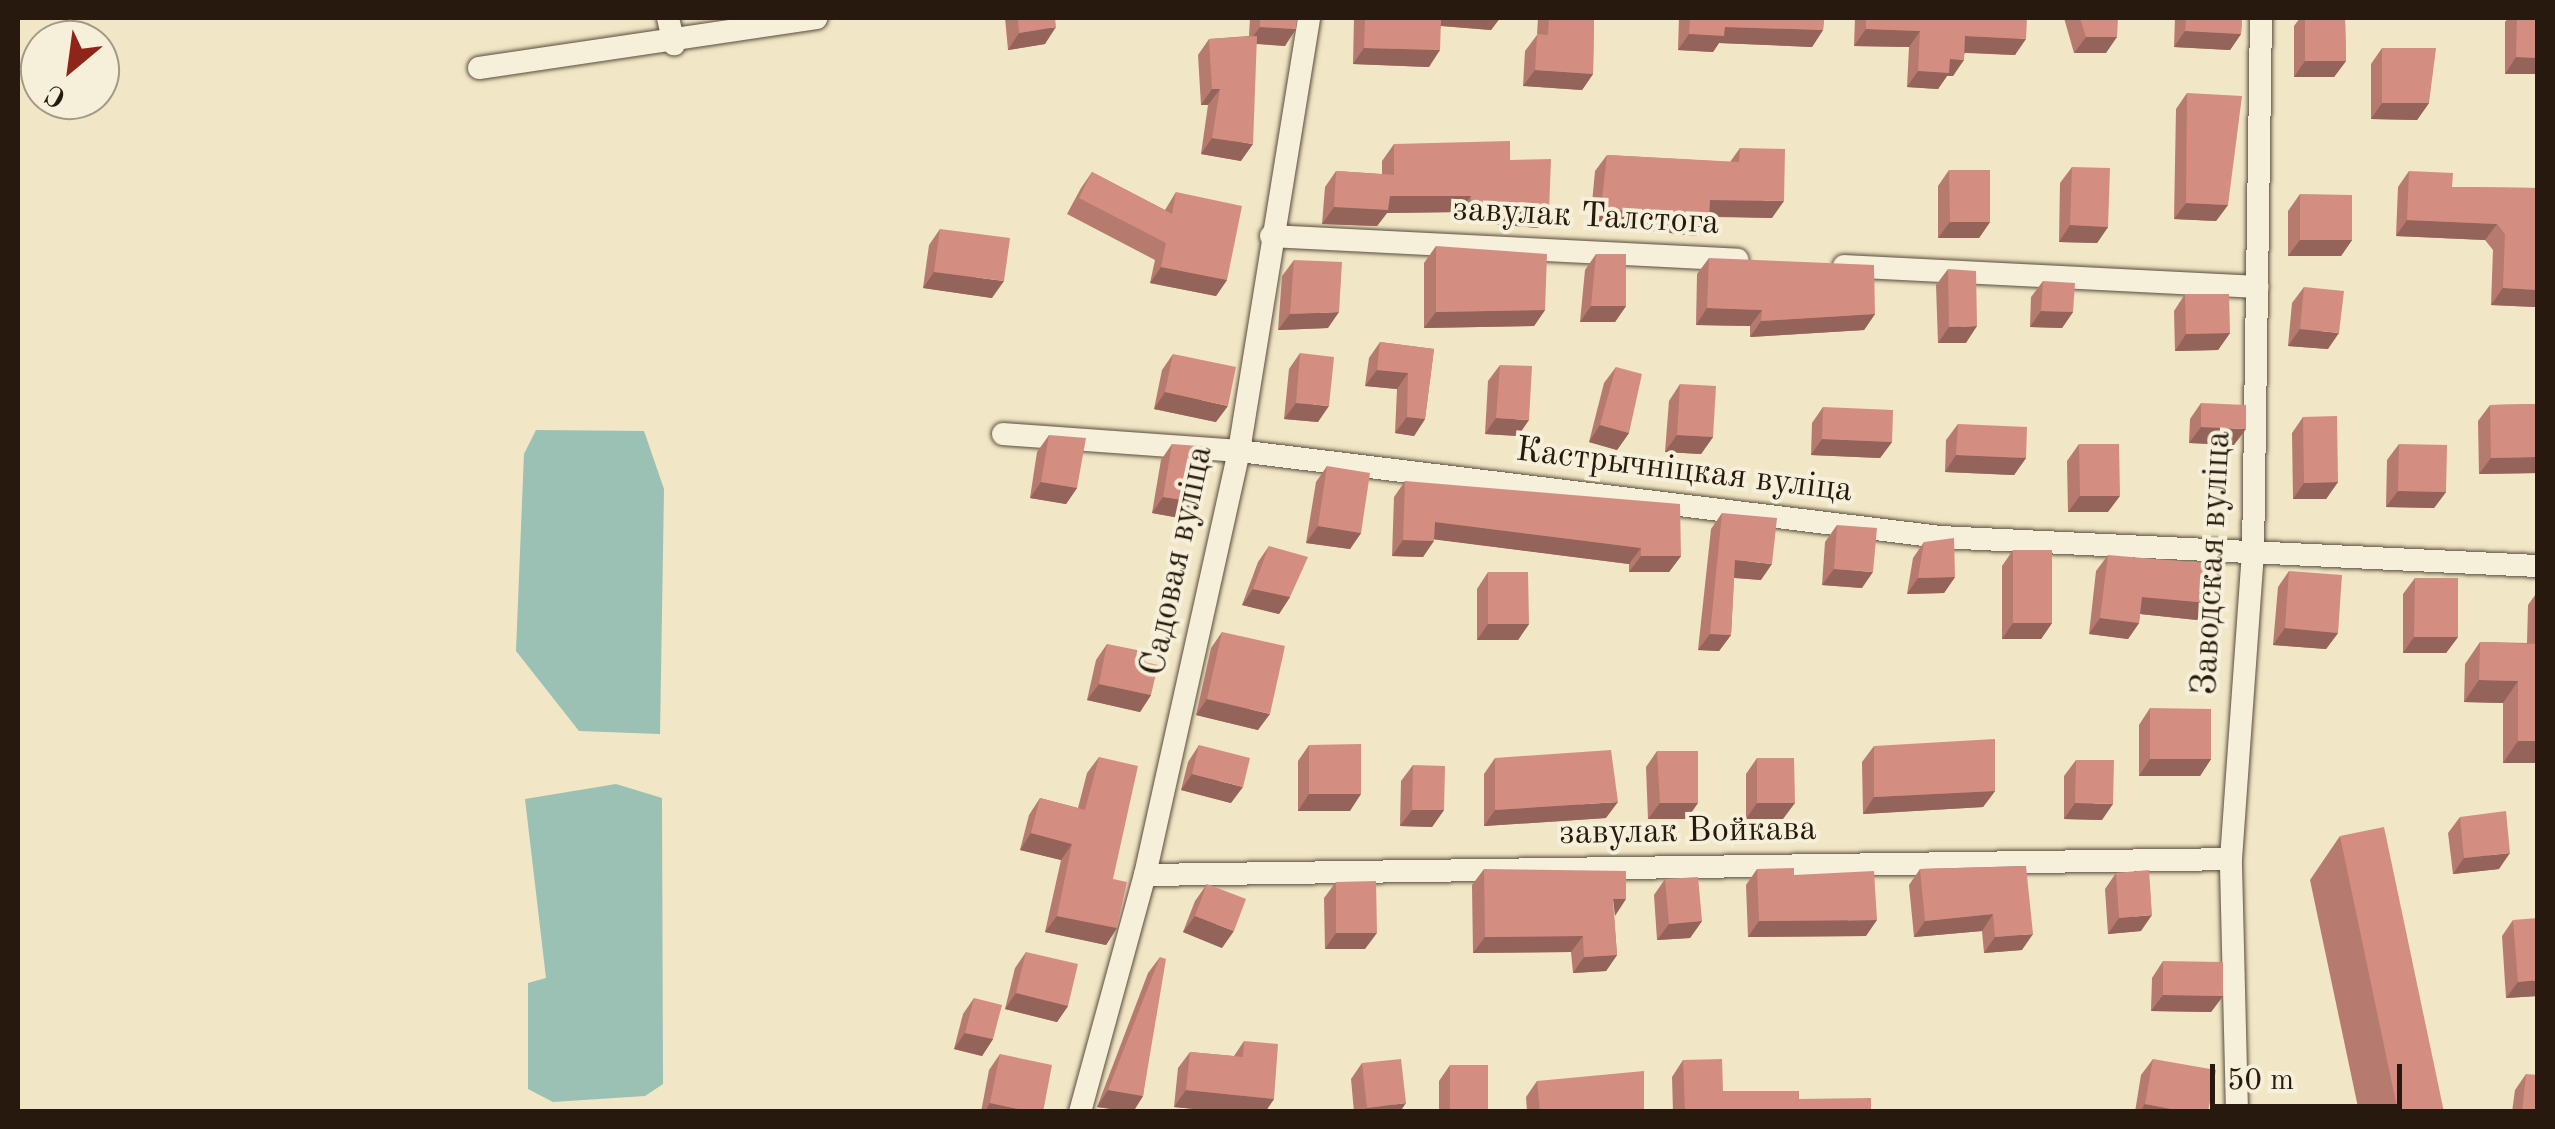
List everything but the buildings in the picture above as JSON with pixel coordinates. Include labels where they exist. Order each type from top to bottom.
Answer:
[{"type":"street","points":[[668,18],[674,44]]},
{"type":"street","points":[[479,68],[674,44],[816,18]]},
{"type":"street","name":"Садовая вуліца","points":[[1080,1112],[1145,875],[1239,451],[1308,18]]},
{"type":"street","name":"Заводская вуліца","points":[[2237,1112],[2231,859],[2253,555],[2261,18]]},
{"type":"street","name":"завулак Талстога","points":[[1271,236],[1764,262]]},
{"type":"street","points":[[1823,264],[2257,287]]},
{"type":"street","name":"Кастрычніцкая вуліца","points":[[1003,434],[1239,451],[1940,538],[2538,566]]},
{"type":"street","name":"завулак Войкава","points":[[1145,875],[2231,859]]},
{"type":"water","points":[[536,430],[644,431],[664,489],[660,734],[579,731],[516,651],[524,454]]},
{"type":"water","points":[[616,784],[662,798],[663,1084],[645,1096],[553,1102],[528,1089],[528,983],[546,978],[525,799]]}]
